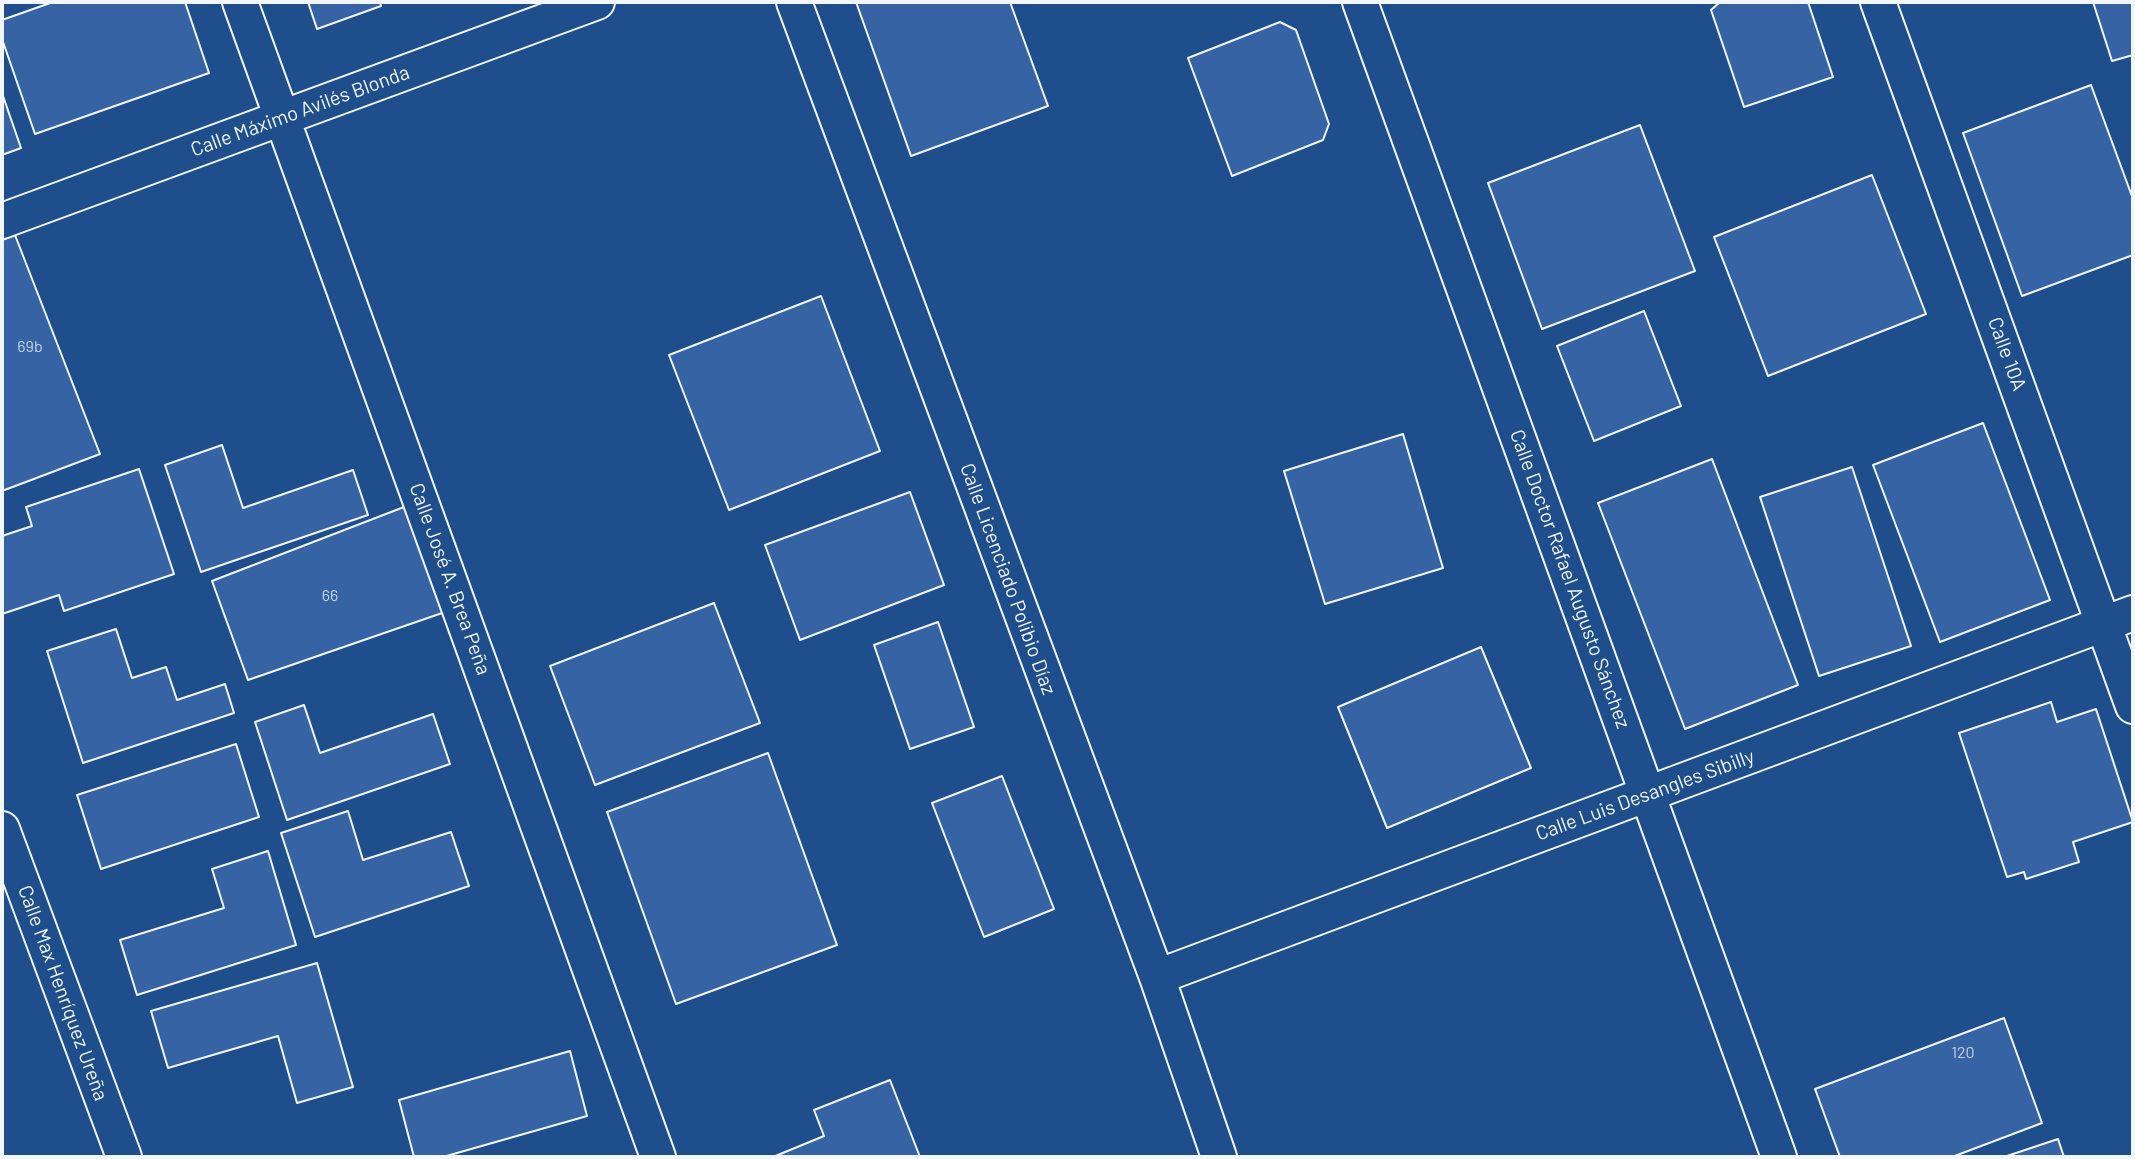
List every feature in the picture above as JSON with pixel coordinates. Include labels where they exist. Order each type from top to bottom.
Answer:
[{"type":"street","name":"Calle José A. Brea Peña","points":[[240,2],[658,1157]]},
{"type":"street","name":"Calle Máximo Avilés Blonda","points":[[2,221],[597,2]]},
{"type":"street","name":"Calle Licenciado Polibio Díaz","points":[[794,2],[1157,977],[1219,1157]]},
{"type":"street","name":"Calle Doctor Rafael Augusto Sánchez","points":[[1360,2],[1779,1157]]},
{"type":"street","name":"Calle 10A","points":[[1878,2],[2118,619],[2133,706]]},
{"type":"street","name":"Calle Luis Desangles Sibilly","points":[[1157,977],[2118,619]]},
{"type":"street","name":"Calle Max Henríquez Ureña","points":[[2,829],[124,1157]]},
{"type":"building","points":[[53,2],[185,2],[209,73],[35,134],[2,39],[2,20]]},
{"type":"building","points":[[308,2],[380,2],[381,6],[317,29]]},
{"type":"building","points":[[856,2],[1010,2],[1048,106],[911,156]]},
{"type":"building","points":[[1720,2],[1808,2],[1833,77],[1744,107],[1711,10]]},
{"type":"building","points":[[2093,2],[2133,2],[2133,55],[2112,61]]},
{"type":"building","points":[[1280,22],[1296,30],[1329,124],[1323,140],[1232,176],[1188,58]]},
{"type":"building","points":[[2091,85],[2133,199],[2133,255],[2022,296],[1963,133]]},
{"type":"building","points":[[2,93],[21,148],[2,155]]},
{"type":"building","points":[[1640,125],[1695,271],[1542,329],[1488,183]]},
{"type":"building","points":[[1872,175],[1926,314],[1768,376],[1714,237]]},
{"type":"building","points":[[15,235],[100,454],[2,491],[2,240]]},
{"type":"building","points":[[821,296],[880,451],[729,510],[669,355]]},
{"type":"building","points":[[1644,311],[1681,406],[1594,441],[1557,346]]},
{"type":"building","points":[[1983,423],[2050,600],[1940,642],[1873,465]]},
{"type":"building","points":[[1403,434],[1443,568],[1325,604],[1284,471]]},
{"type":"building","points":[[222,445],[243,508],[353,470],[368,515],[201,572],[165,465]]},
{"type":"building","points":[[1712,459],[1798,685],[1685,729],[1598,503]]},
{"type":"building","points":[[1852,467],[1911,646],[1819,676],[1760,497]]},
{"type":"building","points":[[139,469],[174,574],[64,611],[59,595],[2,614],[2,536],[32,526],[26,507]]},
{"type":"building","points":[[910,492],[944,585],[800,640],[765,545]]},
{"type":"building","points":[[404,507],[448,611],[248,680],[212,581]]},
{"type":"building","points":[[714,603],[760,723],[595,785],[550,666]]},
{"type":"building","points":[[938,622],[974,727],[910,749],[874,645]]},
{"type":"building","points":[[116,629],[132,678],[166,667],[177,700],[225,684],[234,713],[83,763],[47,651]]},
{"type":"building","points":[[1481,647],[1531,768],[1387,828],[1338,707]]},
{"type":"building","points":[[2051,702],[2057,722],[2096,709],[2133,822],[2073,842],[2079,862],[2026,879],[2024,872],[2007,877],[1959,733]]},
{"type":"building","points":[[304,705],[320,753],[433,714],[450,764],[287,820],[255,722]]},
{"type":"building","points":[[236,744],[259,817],[101,869],[77,795]]},
{"type":"building","points":[[768,753],[837,945],[676,1004],[607,812]]},
{"type":"building","points":[[1002,776],[1054,909],[984,937],[932,803]]},
{"type":"building","points":[[348,811],[363,860],[451,832],[469,886],[315,937],[281,833]]},
{"type":"building","points":[[268,851],[296,945],[137,995],[120,940],[224,908],[212,869]]},
{"type":"building","points":[[317,963],[353,1087],[297,1103],[278,1036],[168,1068],[151,1011]]},
{"type":"building","points":[[2004,1018],[2042,1123],[1952,1157],[1840,1157],[1815,1089]]},
{"type":"building","points":[[570,1051],[587,1116],[443,1157],[414,1157],[399,1100]]},
{"type":"building","points":[[890,1080],[920,1157],[773,1157],[824,1136],[814,1110]]},
{"type":"building","points":[[2058,1139],[2064,1157],[2004,1157]]}]
